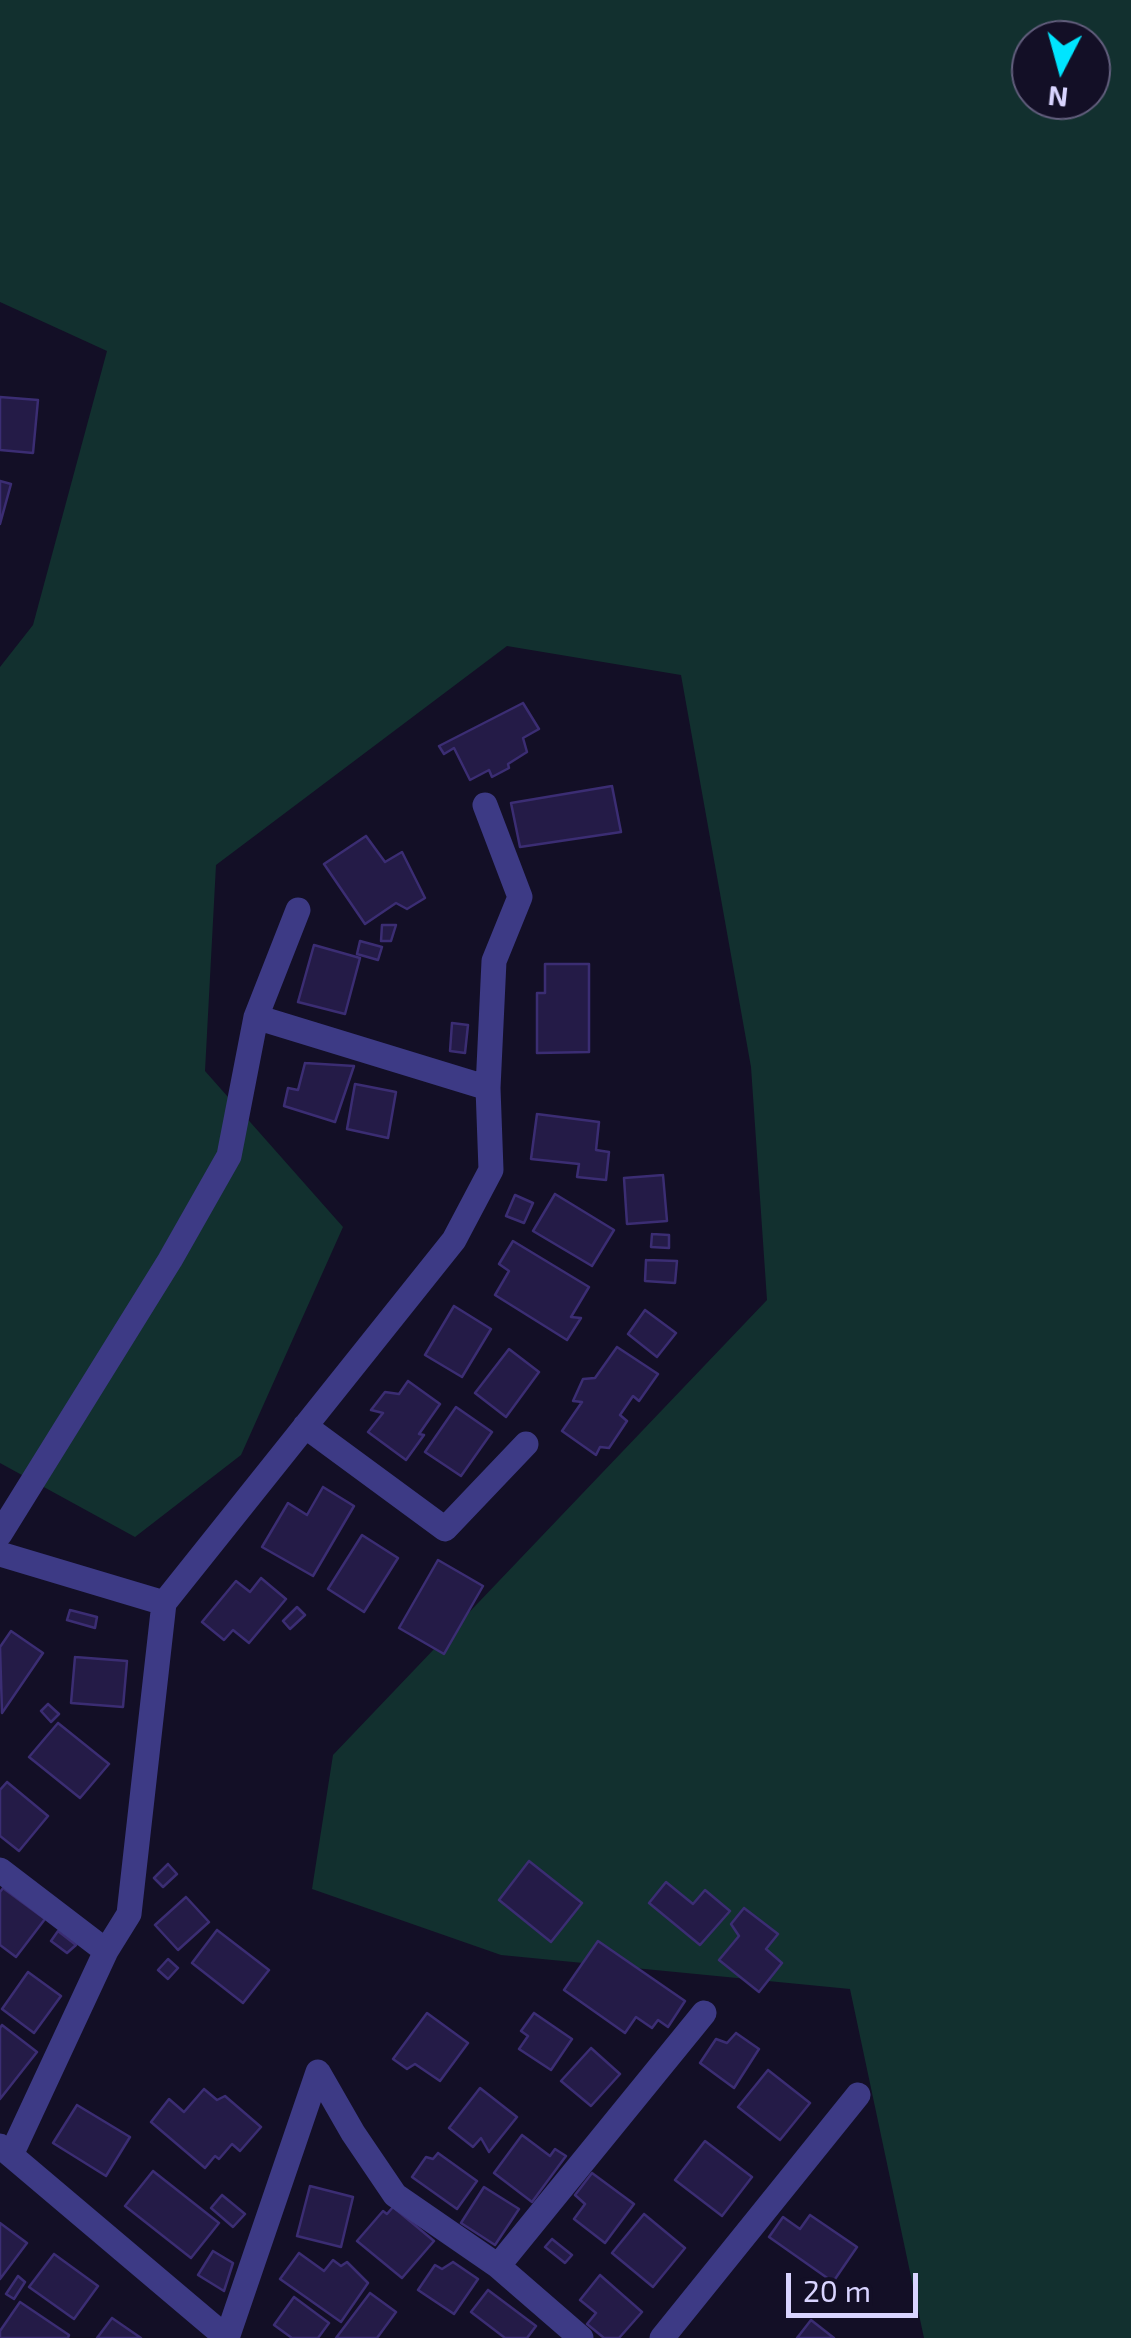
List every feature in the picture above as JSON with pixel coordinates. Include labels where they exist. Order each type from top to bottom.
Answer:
[{"type":"street","points":[[484,805],[520,897],[494,961],[488,1088],[491,1170],[454,1240],[164,1603],[129,1914],[106,1951],[5,2150],[227,2338],[318,2072],[395,2195],[498,2266],[581,2338]]},
{"type":"street","points":[[0,1534],[170,1260],[229,1156],[256,1018],[298,910]]},
{"type":"street","points":[[256,1018],[488,1088]]},
{"type":"street","points":[[305,1426],[445,1529],[526,1444]]},
{"type":"street","points":[[0,1554],[164,1603]]},
{"type":"street","points":[[0,1870],[106,1951]]},
{"type":"street","points":[[498,2266],[704,2014]]},
{"type":"street","points":[[674,2334],[858,2095]]},
{"type":"green space","points":[[0,0],[1131,0],[1131,2338],[924,2338],[850,1989],[501,1955],[312,1889],[333,1755],[767,1300],[751,1067],[681,675],[507,646],[216,865],[205,1071],[343,1227],[241,1455],[135,1537],[0,1463],[0,667],[33,625],[107,351],[0,302]]},
{"type":"building","points":[[0,397],[38,400],[33,453],[0,450]]},
{"type":"building","points":[[0,481],[11,484],[0,524]]},
{"type":"building","points":[[523,703],[539,729],[523,738],[527,752],[492,777],[489,770],[470,780],[454,748],[444,754],[439,746]]},
{"type":"building","points":[[612,786],[621,832],[520,847],[511,803]]},
{"type":"building","points":[[366,836],[385,862],[402,852],[425,898],[407,909],[396,903],[365,924],[324,864]]},
{"type":"building","points":[[382,925],[396,925],[391,941],[381,941]]},
{"type":"building","points":[[360,941],[382,947],[378,960],[357,954]]},
{"type":"building","points":[[314,945],[360,958],[345,1014],[298,1002]]},
{"type":"building","points":[[545,964],[589,964],[589,1052],[537,1053],[537,993],[545,993]]},
{"type":"building","points":[[452,1023],[468,1025],[465,1053],[450,1051]]},
{"type":"building","points":[[305,1063],[354,1066],[335,1122],[284,1106],[288,1088],[298,1090]]},
{"type":"building","points":[[355,1084],[396,1092],[388,1138],[347,1129]]},
{"type":"building","points":[[537,1114],[599,1122],[596,1150],[609,1152],[606,1180],[577,1177],[579,1164],[531,1159]]},
{"type":"building","points":[[663,1175],[667,1221],[627,1224],[624,1178]]},
{"type":"building","points":[[555,1194],[614,1230],[592,1266],[533,1231]]},
{"type":"building","points":[[515,1195],[533,1203],[524,1223],[506,1216]]},
{"type":"building","points":[[652,1234],[669,1235],[669,1248],[651,1247]]},
{"type":"building","points":[[513,1241],[589,1287],[571,1317],[581,1318],[567,1340],[495,1295],[509,1271],[499,1264]]},
{"type":"building","points":[[646,1260],[677,1261],[675,1283],[645,1281]]},
{"type":"building","points":[[454,1306],[491,1329],[462,1377],[425,1355]]},
{"type":"building","points":[[645,1310],[676,1333],[657,1357],[628,1334]]},
{"type":"building","points":[[617,1347],[658,1374],[639,1401],[633,1396],[620,1415],[627,1421],[609,1448],[600,1447],[596,1455],[562,1431],[582,1402],[573,1401],[583,1379],[595,1378]]},
{"type":"building","points":[[509,1349],[539,1372],[506,1417],[475,1393]]},
{"type":"building","points":[[408,1381],[440,1404],[406,1460],[368,1432],[383,1413],[371,1410],[385,1392],[399,1394]]},
{"type":"building","points":[[456,1407],[492,1432],[461,1476],[425,1452]]},
{"type":"building","points":[[323,1487],[354,1506],[313,1576],[262,1547],[288,1503],[307,1515]]},
{"type":"building","points":[[362,1535],[398,1558],[364,1612],[328,1589]]},
{"type":"building","points":[[438,1560],[483,1586],[444,1654],[399,1628]]},
{"type":"building","points":[[261,1578],[286,1599],[249,1643],[233,1630],[224,1640],[202,1622],[236,1581],[250,1592]]},
{"type":"building","points":[[297,1607],[305,1615],[290,1629],[283,1621]]},
{"type":"building","points":[[70,1610],[97,1617],[95,1628],[67,1620]]},
{"type":"building","points":[[11,1631],[43,1653],[2,1713],[0,1647]]},
{"type":"building","points":[[75,1657],[127,1661],[123,1707],[71,1703]]},
{"type":"building","points":[[48,1704],[59,1714],[51,1722],[41,1711]]},
{"type":"building","points":[[58,1723],[109,1764],[80,1798],[29,1757]]},
{"type":"building","points":[[7,1782],[48,1816],[19,1851],[0,1836],[0,1790]]},
{"type":"building","points":[[529,1861],[582,1903],[551,1942],[499,1900]]},
{"type":"building","points":[[168,1864],[177,1874],[163,1887],[154,1878]]},
{"type":"building","points":[[666,1882],[693,1904],[705,1890],[730,1911],[700,1945],[649,1903]]},
{"type":"building","points":[[3,1888],[45,1919],[16,1957],[0,1945]]},
{"type":"building","points":[[186,1897],[209,1922],[178,1950],[155,1925]]},
{"type":"building","points":[[744,1908],[778,1934],[766,1949],[782,1963],[759,1992],[719,1960],[739,1936],[731,1924]]},
{"type":"building","points":[[217,1930],[269,1970],[243,2003],[192,1963]]},
{"type":"building","points":[[58,1931],[76,1945],[67,1953],[51,1941]]},
{"type":"building","points":[[598,1941],[685,2001],[668,2027],[658,2020],[652,2028],[636,2017],[625,2033],[564,1990]]},
{"type":"building","points":[[168,1959],[178,1968],[168,1979],[158,1970]]},
{"type":"building","points":[[28,1972],[61,1996],[34,2033],[2,2009]]},
{"type":"building","points":[[427,2013],[468,2043],[440,2081],[415,2064],[407,2069],[393,2059]]},
{"type":"building","points":[[534,2013],[572,2039],[551,2070],[519,2049],[528,2036],[521,2031]]},
{"type":"building","points":[[2,2025],[37,2052],[0,2099],[0,2028]]},
{"type":"building","points":[[736,2033],[759,2049],[734,2088],[700,2063],[716,2039],[727,2043]]},
{"type":"building","points":[[591,2048],[620,2074],[591,2106],[561,2081]]},
{"type":"building","points":[[768,2070],[810,2103],[780,2140],[738,2107]]},
{"type":"building","points":[[480,2088],[517,2117],[489,2152],[481,2138],[473,2147],[449,2128]]},
{"type":"building","points":[[204,2089],[217,2100],[225,2096],[261,2127],[240,2151],[232,2144],[205,2168],[151,2122],[169,2099],[184,2112]]},
{"type":"building","points":[[77,2105],[130,2137],[106,2176],[53,2143]]},
{"type":"building","points":[[522,2135],[550,2156],[555,2149],[566,2156],[532,2202],[494,2173]]},
{"type":"building","points":[[705,2141],[752,2177],[722,2216],[675,2180]]},
{"type":"building","points":[[438,2153],[477,2181],[457,2209],[412,2177],[426,2157],[433,2159]]},
{"type":"building","points":[[153,2171],[219,2223],[191,2258],[125,2206]]},
{"type":"building","points":[[592,2173],[634,2204],[605,2243],[574,2219],[585,2204],[575,2195]]},
{"type":"building","points":[[310,2186],[353,2197],[341,2247],[297,2236]]},
{"type":"building","points":[[484,2187],[519,2209],[495,2245],[461,2223]]},
{"type":"building","points":[[222,2195],[245,2214],[233,2227],[211,2208]]},
{"type":"building","points":[[393,2207],[434,2241],[402,2278],[357,2241],[383,2211],[387,2214]]},
{"type":"building","points":[[644,2214],[685,2248],[653,2287],[612,2253]]},
{"type":"building","points":[[810,2215],[857,2247],[833,2282],[769,2237],[783,2217],[800,2229]]},
{"type":"building","points":[[0,2223],[27,2243],[0,2279]]},
{"type":"building","points":[[552,2239],[572,2255],[565,2263],[545,2247]]},
{"type":"building","points":[[213,2251],[233,2263],[224,2291],[198,2275]]},
{"type":"building","points":[[299,2253],[324,2271],[333,2260],[341,2266],[347,2262],[368,2283],[341,2322],[280,2279]]},
{"type":"building","points":[[54,2254],[98,2286],[74,2319],[29,2287]]},
{"type":"building","points":[[453,2262],[478,2279],[454,2314],[418,2290],[435,2265],[442,2269]]},
{"type":"building","points":[[600,2275],[642,2312],[619,2338],[604,2338],[587,2324],[596,2313],[580,2300]]},
{"type":"building","points":[[18,2276],[25,2282],[14,2299],[6,2294]]},
{"type":"building","points":[[488,2290],[536,2326],[527,2338],[505,2338],[471,2312]]},
{"type":"building","points":[[370,2293],[396,2312],[377,2338],[336,2338]]},
{"type":"building","points":[[294,2297],[329,2323],[318,2338],[292,2338],[274,2325]]},
{"type":"building","points":[[20,2302],[68,2338],[0,2338],[0,2331]]},
{"type":"building","points":[[112,2318],[141,2338],[97,2338]]},
{"type":"building","points":[[811,2320],[834,2338],[797,2338]]}]
